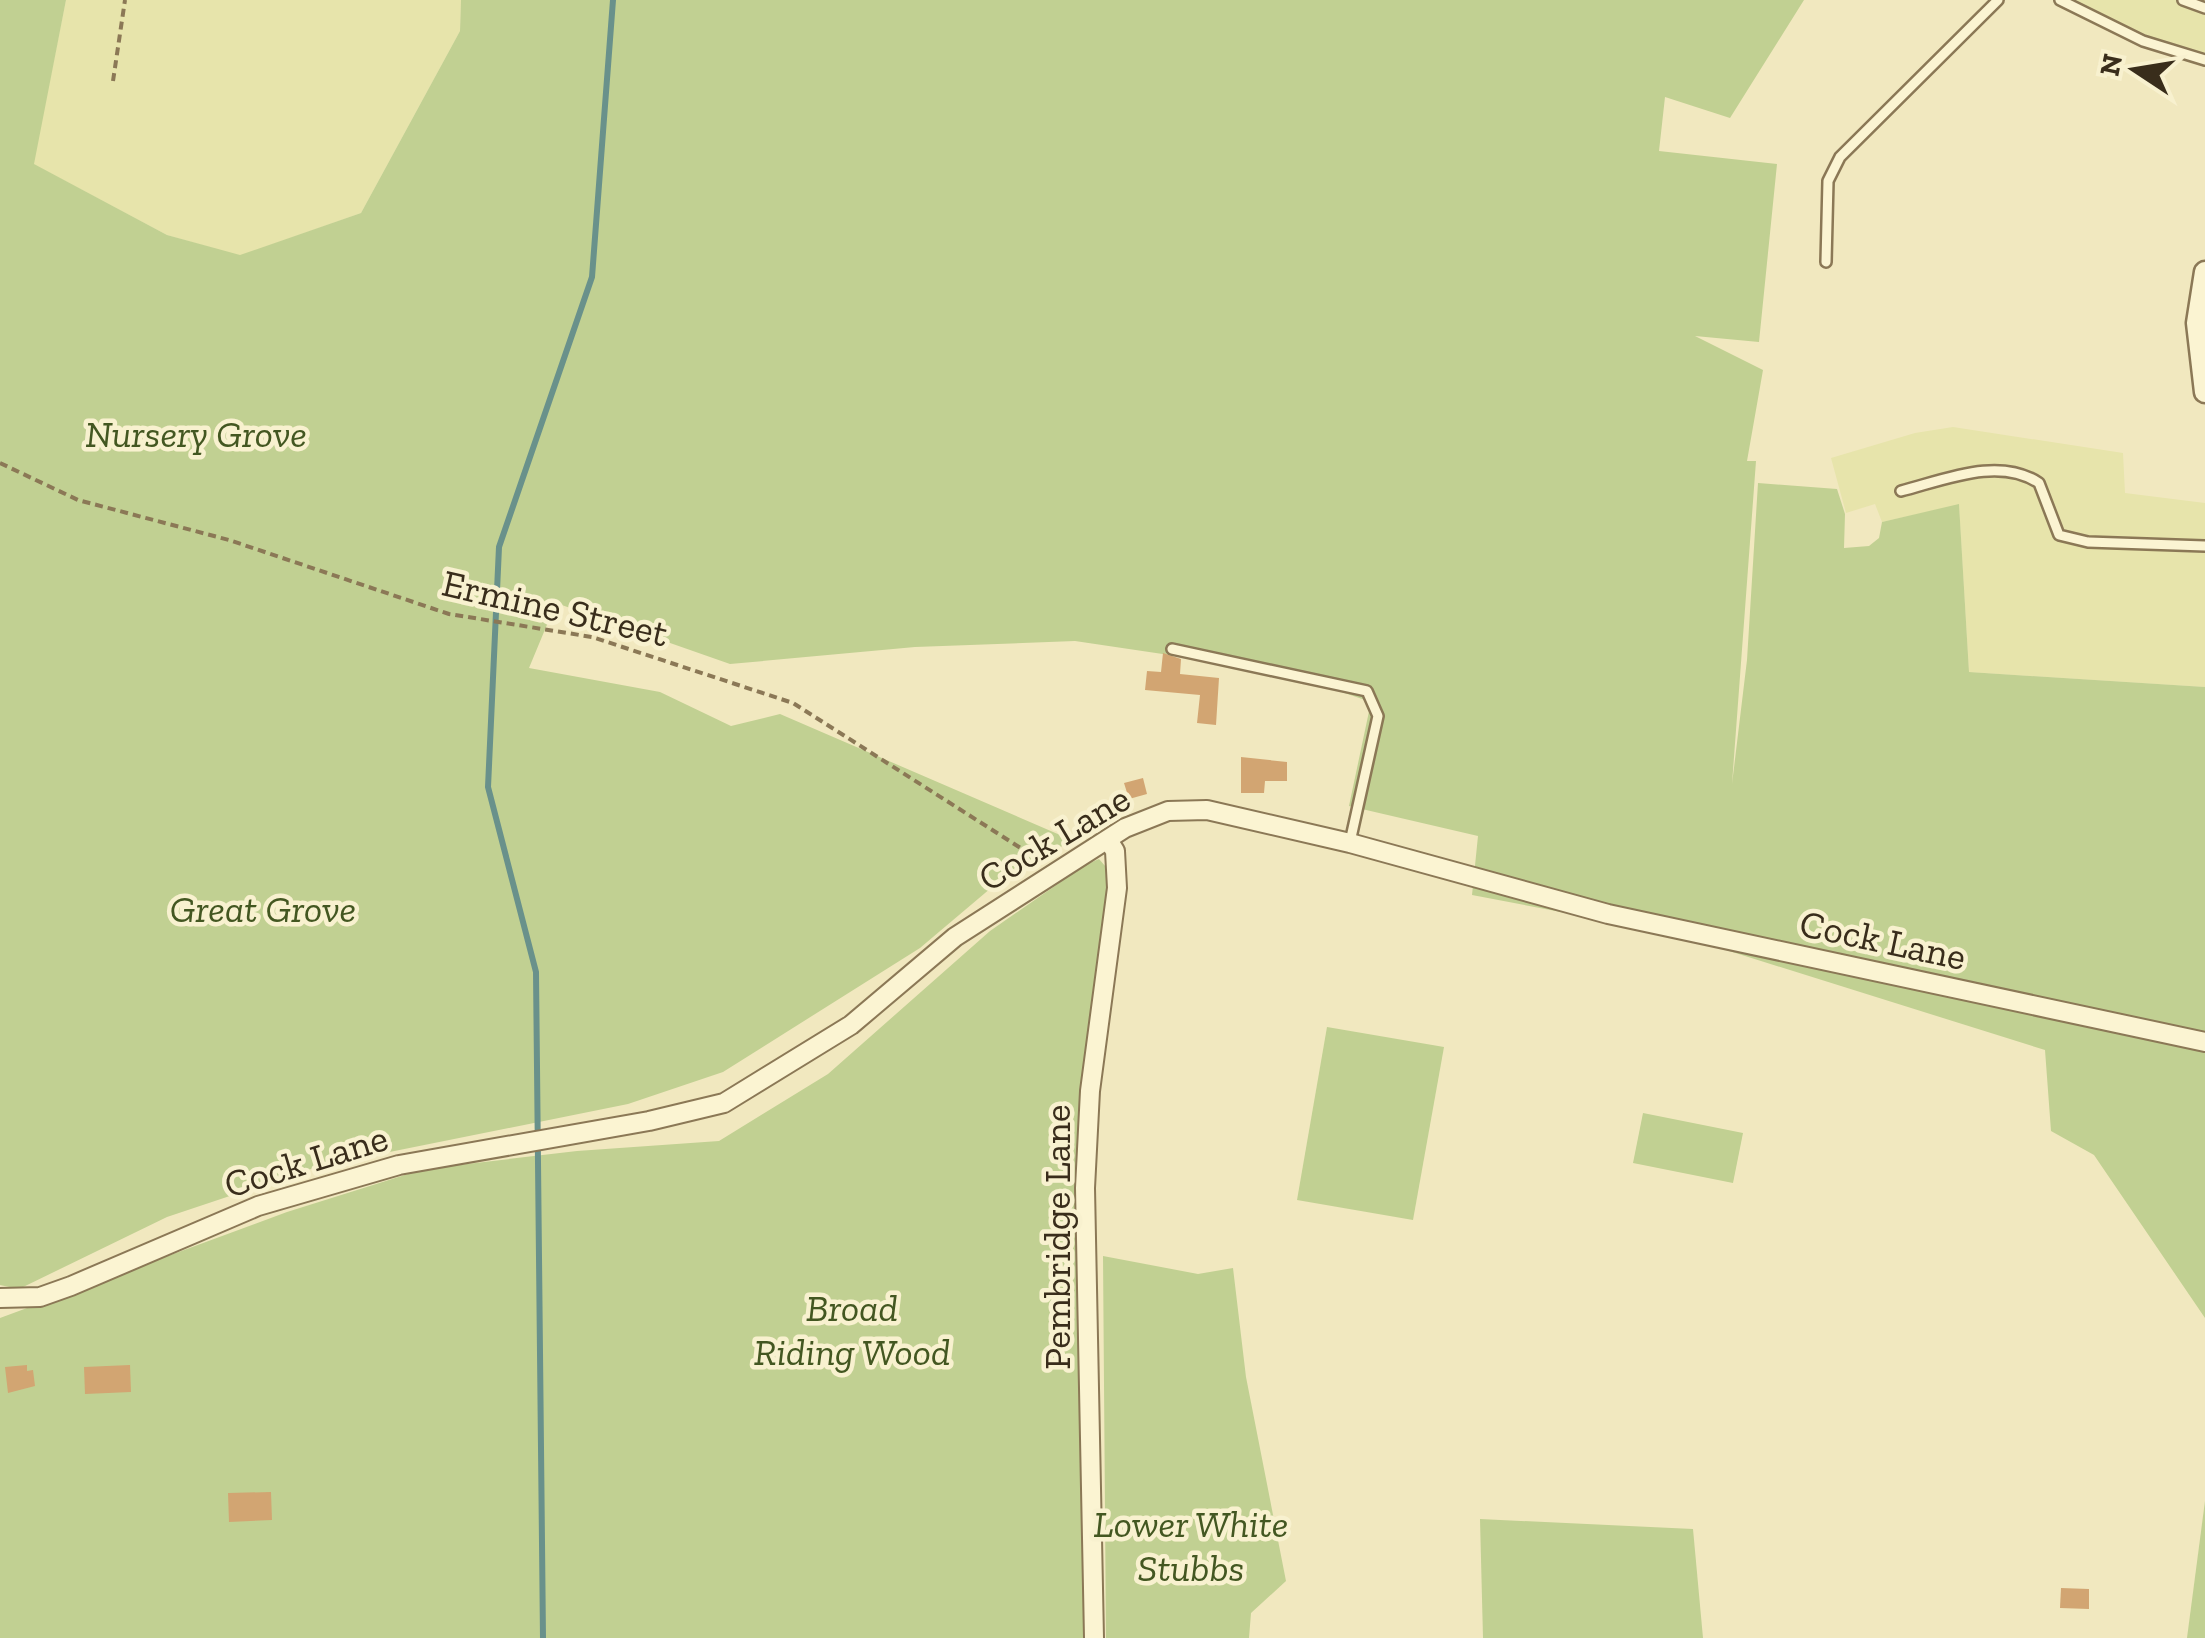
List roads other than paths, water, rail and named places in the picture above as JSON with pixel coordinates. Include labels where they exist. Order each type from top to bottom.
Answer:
[{"type":"street","points":[[2205,272],[2198,324],[2205,392]]},
{"type":"street","name":"Cock Lane","points":[[0,1298],[17,1300],[56,1292],[258,1206],[399,1165],[650,1121],[724,1102],[851,1025],[955,937],[1068,864],[1152,815],[1186,809],[1350,843],[1608,914],[2205,1042]]},
{"type":"street","name":"Pembridge Lane","points":[[1094,1638],[1085,1188],[1090,1091],[1117,888],[1115,851],[1108,840]]},
{"type":"lane","points":[[1826,262],[1828,182],[1840,157],[1998,0]]},
{"type":"lane","points":[[2060,0],[2143,41],[2205,60]]},
{"type":"lane","points":[[2183,0],[2205,8]]},
{"type":"lane","points":[[1901,491],[1961,476],[2008,470],[2039,483],[2059,535],[2073,540],[2205,546]]},
{"type":"lane","points":[[1172,648],[1368,691],[1378,706],[1378,716],[1350,843]]},
{"type":"waterway","points":[[543,1638],[536,972],[488,787],[499,547],[592,277],[613,0]]},
{"type":"park label","name":"Nursery Grove","points":[[196,434]]},
{"type":"park label","name":"Great Grove","points":[[263,909]]},
{"type":"park label","name":"Broad Riding Wood","points":[[852,1330]]},
{"type":"park label","name":"Lower White Stubbs","points":[[1191,1546]]}]
